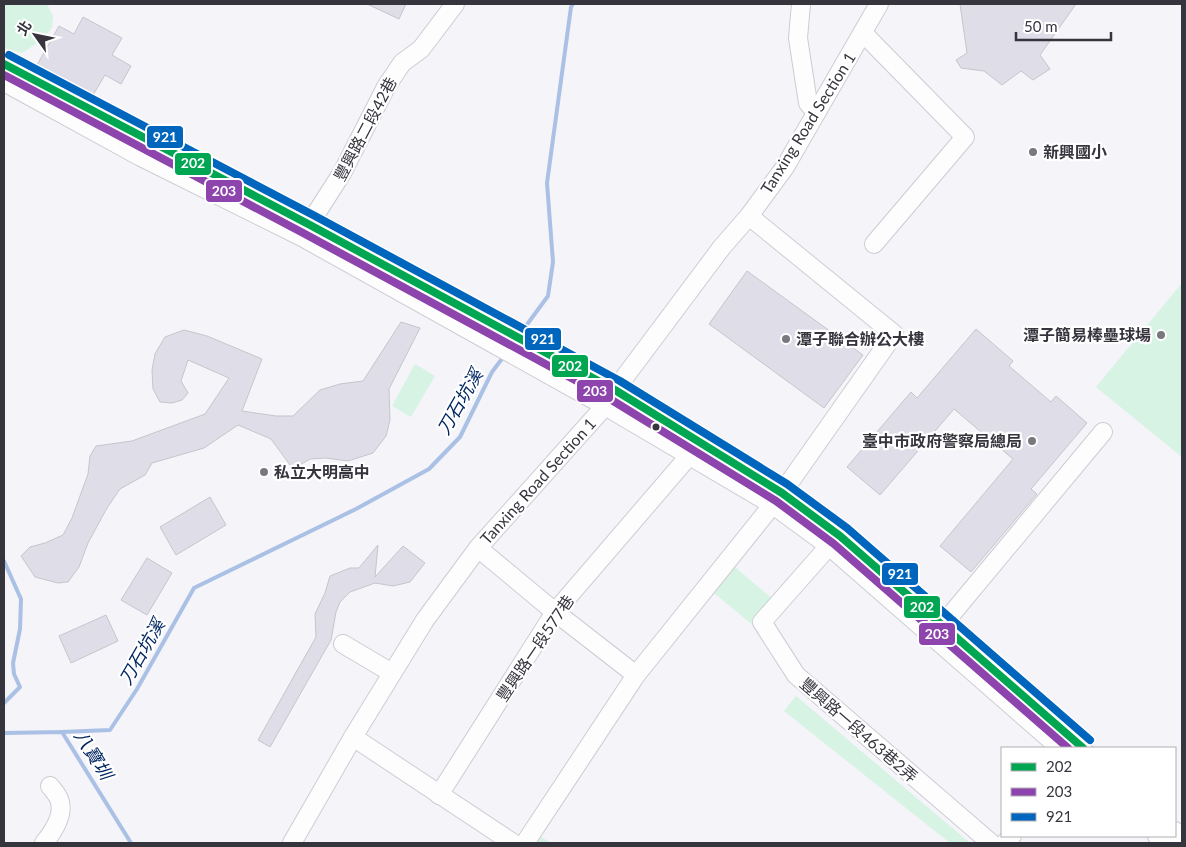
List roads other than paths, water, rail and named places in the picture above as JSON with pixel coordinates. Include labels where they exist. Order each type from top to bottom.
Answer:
[{"type":"street","name":"豐興路二段42巷","points":[[306,231],[342,173],[391,79],[402,62],[421,49],[455,4]]},
{"type":"street","points":[[801,4],[798,38],[808,103],[816,113]]},
{"type":"street","name":"Tanxing Road Section 1","points":[[292,843],[353,737],[426,620],[478,548],[605,406],[722,247],[749,216],[784,167],[879,4]]},
{"type":"street","points":[[862,33],[965,137],[874,244]]},
{"type":"street","points":[[4,64],[513,345],[605,406],[689,456],[777,499]]},
{"type":"street","points":[[4,82],[140,156],[306,231]]},
{"type":"street","points":[[525,843],[636,675],[777,499],[894,334],[749,216]]},
{"type":"street","points":[[513,345],[615,390],[695,438],[834,541],[938,630],[1082,747]]},
{"type":"street","points":[[938,630],[1103,432]]},
{"type":"street","name":"豐興路一段577巷","points":[[439,795],[556,612],[689,456],[695,438]]},
{"type":"street","name":"豐興路一段463巷2弄","points":[[834,541],[762,622],[796,675],[991,843]]},
{"type":"street","points":[[478,548],[636,675]]},
{"type":"street","points":[[938,630],[1059,747]]},
{"type":"street","points":[[342,644],[392,673]]},
{"type":"street","points":[[353,737],[513,843]]},
{"type":"street","points":[[44,843],[53,832],[61,806],[58,797],[50,786]]},
{"type":"waterway","name":"刀石坑溪","points":[[520,334],[548,296],[553,262],[547,183],[571,7],[573,4]]},
{"type":"waterway","name":"刀石坑溪","points":[[62,732],[110,730],[137,689],[194,588],[356,509],[429,469],[460,437],[492,372],[504,356]]},
{"type":"waterway","name":"八寶圳","points":[[4,561],[21,599],[20,629],[13,663],[14,674],[20,687],[4,703]]},
{"type":"waterway","name":"八寶圳","points":[[4,733],[62,732],[131,843]]},
{"type":"place","name":"新興國小","points":[[1033,152]]},
{"type":"place","name":"潭子簡易棒壘球場","points":[[1161,335]]},
{"type":"place","name":"潭子聯合辦公大樓","points":[[786,339]]},
{"type":"place","name":"臺中市政府警察局總局","points":[[1032,441]]},
{"type":"place","name":"私立大明高中","points":[[264,472]]}]
